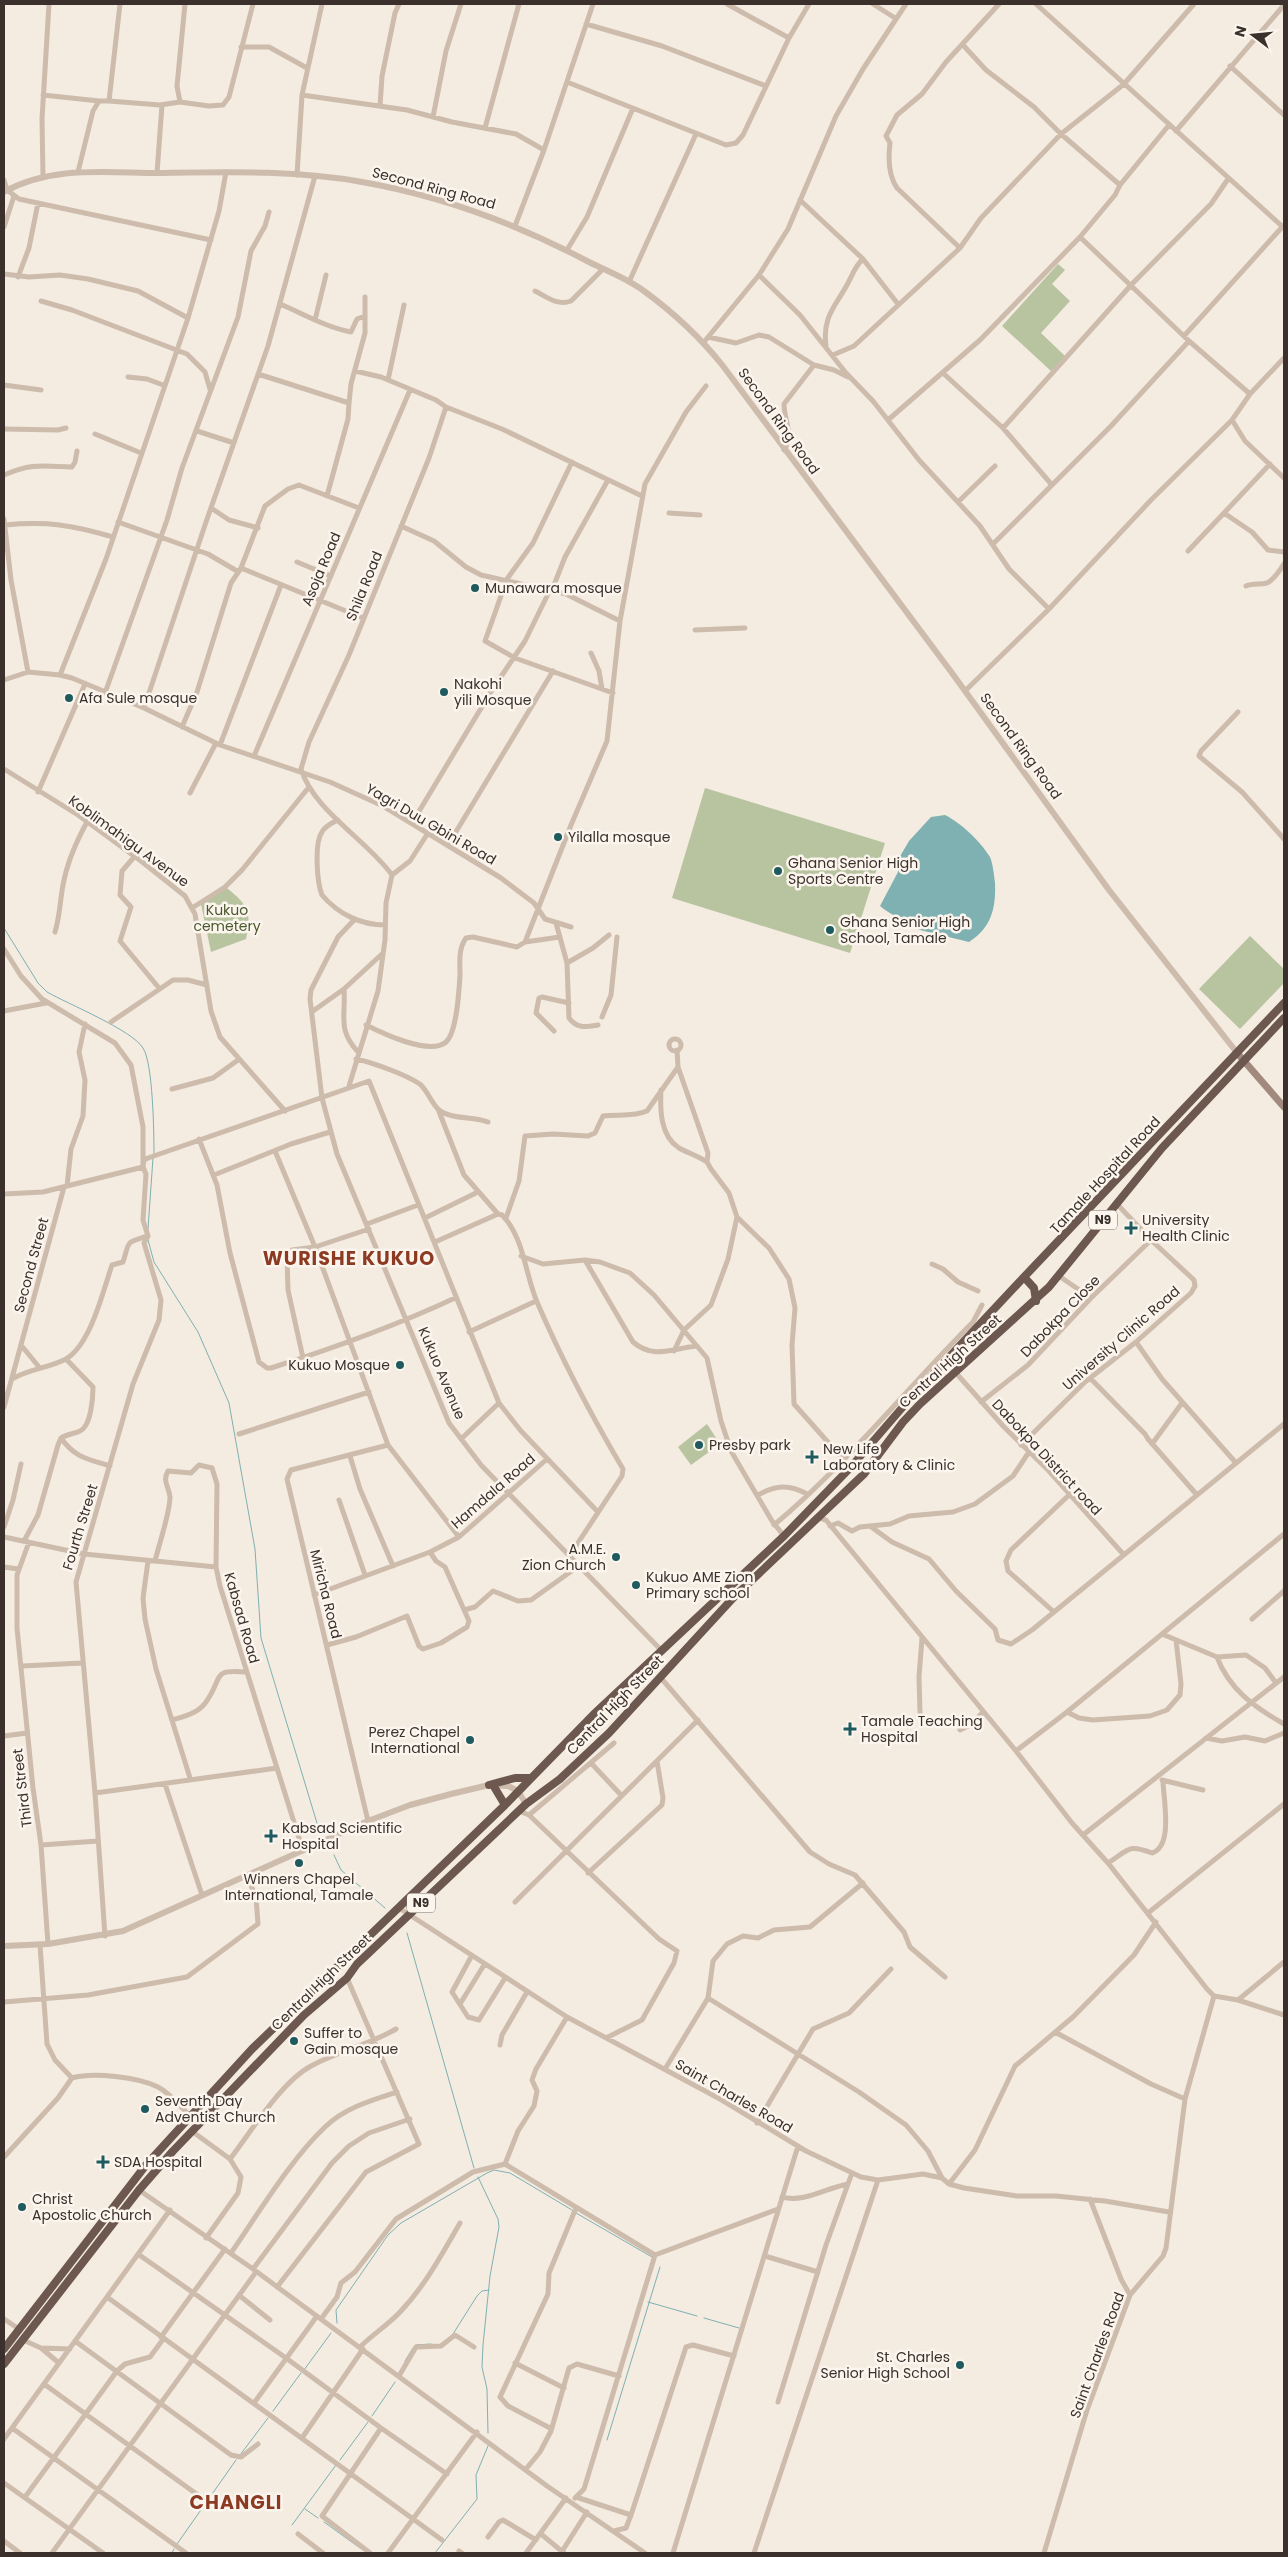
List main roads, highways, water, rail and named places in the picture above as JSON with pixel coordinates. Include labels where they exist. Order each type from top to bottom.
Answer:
[{"type":"highway","name":"N9","points":[[1238,1054],[1284,1003]]},
{"type":"highway","name":"N9","points":[[1244,1061],[1284,1018]]},
{"type":"highway","name":"Tamale Hospital Road","points":[[992,1314],[1024,1277],[1238,1054]]},
{"type":"highway","name":"Central High Street","points":[[4,2364],[139,2190],[214,2107],[304,2015],[347,1978],[357,1964],[526,1804],[560,1778],[603,1739],[733,1598],[868,1470],[903,1422],[1036,1301],[1059,1276],[1162,1148],[1244,1061]]},
{"type":"highway","points":[[1024,1277],[1034,1288],[1036,1301]]},
{"type":"highway","name":"Central High Street","points":[[4,2349],[146,2165],[190,2116],[299,2003],[505,1805],[593,1715],[784,1536],[861,1456],[908,1401],[992,1314]]},
{"type":"highway","points":[[861,1456],[868,1470]]},
{"type":"highway","points":[[505,1805],[491,1785],[515,1778],[532,1776],[544,1790]]},
{"type":"highway","points":[[61,2275],[66,2285]]},
{"type":"main road","name":"Second Ring Road","points":[[1238,1054],[1284,1107]]},
{"type":"water","points":[[945,815],[976,839],[990,857],[993,866],[995,883],[991,917],[982,931],[969,942],[908,927],[902,920],[880,906],[898,872],[899,858],[909,841],[931,817]]},
{"type":"waterway","points":[[4,928],[38,983],[47,992],[126,1033],[143,1048],[151,1083],[154,1154]]},
{"type":"waterway","points":[[148,1229],[153,1158]]},
{"type":"waterway","points":[[148,1240],[154,1262],[198,1332],[229,1403],[255,1549],[261,1638],[320,1833]]},
{"type":"waterway","points":[[334,1855],[341,1870],[385,1908]]},
{"type":"waterway","points":[[407,1933],[474,2168]]},
{"type":"waterway","points":[[337,2323],[336,2310],[388,2235],[401,2223],[487,2173],[494,2170],[510,2173],[572,2210]]},
{"type":"waterway","points":[[478,2177],[498,2219],[499,2227],[490,2276],[483,2345],[482,2367],[487,2389],[488,2433]]},
{"type":"waterway","points":[[576,2213],[652,2257]]},
{"type":"waterway","points":[[607,2440],[660,2267]]},
{"type":"waterway","points":[[453,2334],[477,2296],[482,2291],[489,2290]]},
{"type":"waterway","points":[[648,2302],[697,2316]]},
{"type":"waterway","points":[[704,2318],[739,2328]]},
{"type":"waterway","points":[[304,2370],[331,2333]]},
{"type":"waterway","points":[[416,2345],[431,2344]]},
{"type":"waterway","points":[[405,2361],[413,2348]]},
{"type":"waterway","points":[[273,2411],[301,2373]]},
{"type":"waterway","points":[[372,2416],[395,2382]]},
{"type":"waterway","points":[[240,2455],[268,2418]]},
{"type":"waterway","points":[[340,2460],[368,2422]]},
{"type":"waterway","points":[[435,2553],[477,2499],[476,2475],[488,2446]]},
{"type":"waterway","points":[[177,2544],[236,2460]]},
{"type":"waterway","points":[[292,2525],[336,2465]]},
{"type":"waterway","points":[[305,2509],[318,2518]]},
{"type":"waterway","points":[[324,2522],[360,2548]]},
{"type":"waterway","points":[[172,2553],[174,2549]]},
{"type":"place","name":"Munawara mosque","points":[[475,588]]},
{"type":"place","name":"Nakohi yili Mosque","points":[[444,692]]},
{"type":"place","name":"Afa Sule mosque","points":[[69,698]]},
{"type":"place","name":"Yilalla mosque","points":[[558,837]]},
{"type":"place","name":"Ghana Senior High Sports Centre","points":[[778,871]]},
{"type":"place","name":"Ghana Senior High School, Tamale","points":[[830,930]]},
{"type":"place","name":"University Health Clinic","points":[[1131,1228]]},
{"type":"place","name":"Kukuo Mosque","points":[[400,1365]]},
{"type":"place","name":"Presby park","points":[[699,1445]]},
{"type":"place","name":"New Life Laboratory & Clinic","points":[[812,1457]]},
{"type":"place","name":"A.M.E. Zion Church","points":[[616,1557]]},
{"type":"place","name":"Kukuo AME Zion Primary school","points":[[636,1585]]},
{"type":"place","name":"Tamale Teaching Hospital","points":[[850,1729]]},
{"type":"place","name":"Perez Chapel International","points":[[470,1740]]},
{"type":"place","name":"Kabsad Scientific Hospital","points":[[271,1836]]},
{"type":"place","name":"Winners Chapel International, Tamale","points":[[299,1863]]},
{"type":"place","name":"Suffer to Gain mosque","points":[[294,2041]]},
{"type":"place","name":"Seventh Day Adventist Church","points":[[145,2109]]},
{"type":"place","name":"SDA Hospital","points":[[103,2162]]},
{"type":"place","name":"Christ Apostolic Church","points":[[22,2207]]},
{"type":"place","name":"St. Charles Senior High School","points":[[960,2365]]},
{"type":"district","name":"WURISHE KUKUO","points":[[349,1258]]},
{"type":"district","name":"CHANGLI","points":[[236,2502]]},
{"type":"park label","name":"Kukuo cemetery","points":[[227,918]]}]
